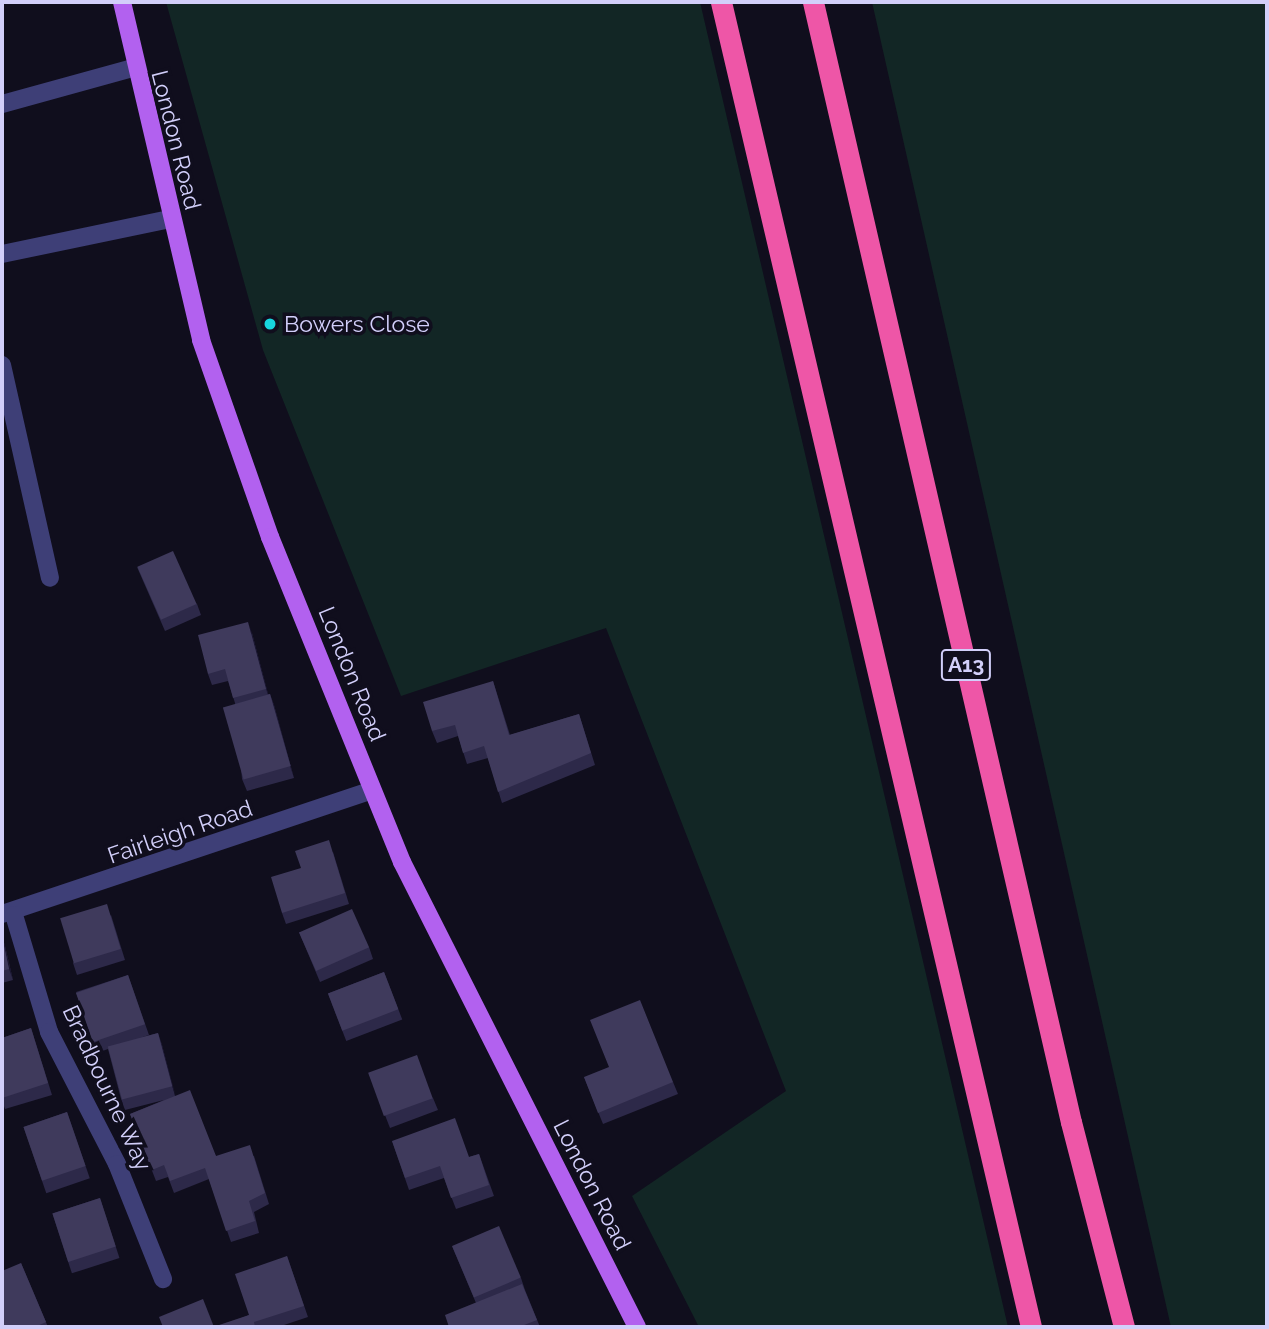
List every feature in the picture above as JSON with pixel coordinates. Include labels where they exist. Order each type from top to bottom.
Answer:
[{"type":"highway","points":[[721,2],[1031,1327]]},
{"type":"highway","name":"A13","points":[[813,2],[1071,1122],[1124,1327]]},
{"type":"main road","name":"London Road","points":[[122,2],[134,68],[201,340],[270,537],[372,790],[637,1327]]},
{"type":"street","points":[[2,104],[134,68]]},
{"type":"street","points":[[2,254],[170,219]]},
{"type":"street","points":[[2,365],[50,578]]},
{"type":"street","name":"Fairleigh Road","points":[[8,914],[372,790]]},
{"type":"street","name":"Bradbourne Way","points":[[8,914],[48,1032],[117,1164],[163,1279]]},
{"type":"green space","points":[[166,2],[700,2],[1008,1327],[699,1327],[632,1196],[786,1091],[606,628],[401,696],[263,350]]},
{"type":"green space","points":[[872,2],[1267,2],[1267,1327],[1171,1327]]},
{"type":"building","points":[[173,551],[197,604],[161,620],[137,567]]},
{"type":"building","points":[[248,622],[266,689],[233,698],[225,669],[208,674],[198,635]]},
{"type":"building","points":[[493,681],[509,735],[579,714],[591,753],[498,792],[484,746],[463,753],[455,725],[432,731],[423,702]]},
{"type":"building","points":[[270,694],[291,766],[244,780],[223,708]]},
{"type":"building","points":[[329,840],[345,893],[282,913],[271,877],[301,868],[295,851]]},
{"type":"building","points":[[107,904],[121,949],[74,963],[60,918]]},
{"type":"building","points":[[352,909],[369,947],[316,971],[299,933]]},
{"type":"building","points":[[2,937],[9,969],[2,971]]},
{"type":"building","points":[[384,972],[398,1009],[342,1031],[328,994]]},
{"type":"building","points":[[128,975],[145,1024],[93,1042],[76,993]]},
{"type":"building","points":[[640,1000],[673,1082],[598,1113],[584,1077],[609,1067],[590,1020]]},
{"type":"building","points":[[31,1028],[48,1083],[2,1098],[2,1038]]},
{"type":"building","points":[[158,1033],[172,1086],[122,1100],[108,1046]]},
{"type":"building","points":[[417,1055],[433,1098],[384,1116],[368,1073]]},
{"type":"building","points":[[190,1090],[216,1156],[250,1145],[265,1193],[249,1201],[255,1221],[226,1231],[205,1168],[170,1181],[164,1165],[152,1170],[130,1114]]},
{"type":"building","points":[[67,1112],[86,1166],[42,1181],[24,1127]]},
{"type":"building","points":[[455,1118],[469,1157],[479,1154],[489,1185],[451,1198],[440,1166],[405,1178],[392,1141]]},
{"type":"building","points":[[100,1198],[116,1247],[68,1262],[52,1213]]},
{"type":"building","points":[[499,1226],[521,1278],[474,1297],[452,1246]]},
{"type":"building","points":[[287,1256],[304,1306],[254,1322],[255,1327],[220,1327],[219,1325],[249,1315],[235,1274]]},
{"type":"building","points":[[21,1263],[46,1322],[35,1327],[2,1327],[2,1271]]},
{"type":"building","points":[[522,1284],[537,1320],[519,1327],[449,1327],[445,1315]]},
{"type":"building","points":[[203,1299],[214,1327],[163,1327],[159,1317]]},
{"type":"place","name":"Bowers Close","points":[[270,324]]}]
